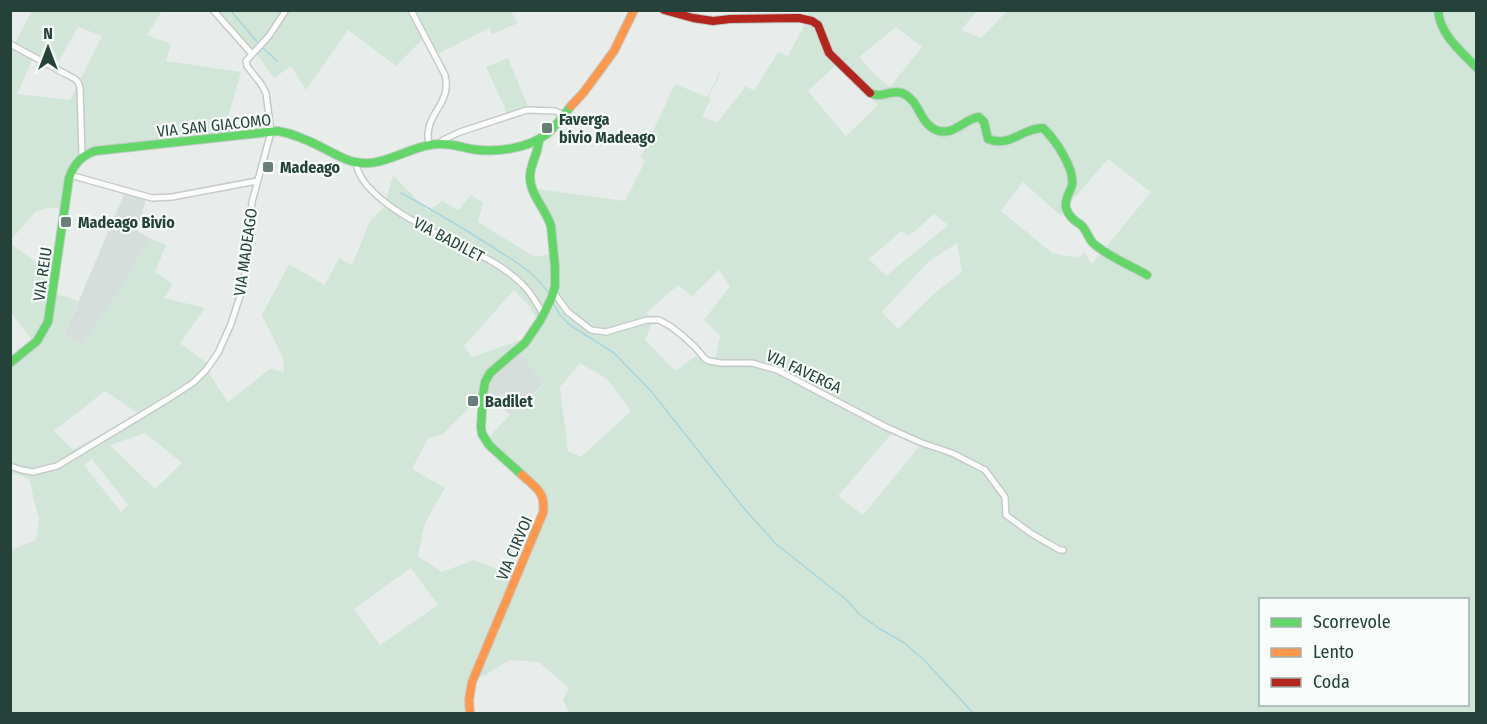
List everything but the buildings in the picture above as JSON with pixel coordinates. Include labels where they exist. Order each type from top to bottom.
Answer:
[{"type":"street","points":[[213,10],[252,54],[264,43],[286,10]]},
{"type":"street","points":[[411,10],[447,82],[444,99],[430,122],[429,144]]},
{"type":"street","points":[[356,163],[372,163],[429,144],[440,143],[492,151],[539,139],[548,133],[584,92],[614,51],[634,10]]},
{"type":"street","points":[[664,10],[710,21],[790,18],[812,21],[821,30],[829,53],[867,91],[879,97],[903,93],[931,128],[936,131],[952,131],[970,118],[979,117],[984,122],[988,139],[1000,143],[1032,128],[1043,128],[1050,134],[1062,154],[1071,177],[1072,184],[1066,198],[1070,217],[1083,227],[1095,244],[1147,275]]},
{"type":"street","points":[[1438,10],[1438,20],[1443,30],[1476,67]]},
{"type":"street","points":[[10,44],[78,82],[82,156]]},
{"type":"street","name":"VIA MADEAGO","points":[[10,466],[22,471],[33,472],[57,466],[193,383],[218,353],[241,293],[252,202],[272,132],[264,88],[246,65],[246,59],[252,54]]},
{"type":"street","points":[[440,143],[460,132],[526,110],[555,111],[564,116]]},
{"type":"street","name":"VIA SAN GIACOMO","points":[[82,156],[95,151],[284,132],[296,135],[356,163]]},
{"type":"street","points":[[539,139],[540,143],[530,178],[531,186],[552,230],[554,293]]},
{"type":"street","name":"VIA REIU","points":[[10,363],[36,342],[48,322],[70,175],[82,156]]},
{"type":"street","name":"VIA BADILET","points":[[356,163],[359,174],[380,198],[421,225],[495,263],[524,285],[543,314]]},
{"type":"street","name":"VIA MADEAGO","points":[[70,175],[152,198],[172,197],[257,181]]},
{"type":"street","name":"VIA CIRVOI","points":[[470,714],[469,700],[472,681],[541,521],[545,505],[541,492],[485,440],[482,434],[484,384],[488,374],[526,342],[554,293]]},
{"type":"street","name":"VIA FAVERGA","points":[[554,293],[568,312],[591,330],[611,332],[647,320],[658,320],[683,336],[710,361],[752,363],[777,370],[886,427],[952,453],[985,470],[1005,497],[1006,515],[1032,534],[1063,550]]},
{"type":"shaded area","points":[[125,192],[146,199],[137,231],[150,238],[125,284],[82,346],[64,336]]},
{"type":"shaded area","points":[[516,349],[545,383],[510,415],[494,398],[484,405],[478,399],[483,375]]},
{"type":"green space","points":[[510,10],[518,23],[492,34],[489,28],[436,55],[425,37],[396,66],[348,30],[306,90],[291,66],[274,78],[255,52],[216,11]]},
{"type":"green space","points":[[32,11],[162,11],[147,35],[171,44],[166,61],[241,72],[228,117],[237,124],[231,139],[89,155],[74,168],[66,208],[47,208],[35,212],[11,240],[11,41],[15,43]],"holes":[[[78,27],[102,36],[70,100],[17,94],[33,58],[54,69]]]},
{"type":"green space","points":[[808,11],[977,11],[961,30],[981,38],[1007,11],[1476,11],[1476,713],[569,713],[563,700],[569,688],[539,662],[510,660],[476,680],[467,713],[11,713],[11,550],[36,540],[39,520],[29,479],[11,472],[11,359],[33,341],[11,313],[10,243],[38,264],[58,272],[55,293],[78,301],[64,336],[82,346],[125,284],[150,238],[166,245],[155,272],[173,284],[164,298],[205,308],[180,343],[208,364],[206,369],[228,402],[270,369],[284,372],[283,358],[262,315],[289,264],[325,285],[339,258],[352,265],[370,221],[384,207],[393,175],[428,211],[442,201],[459,210],[470,195],[483,202],[478,222],[535,257],[552,254],[551,232],[530,188],[625,201],[645,161],[641,157],[675,84],[707,97],[722,67],[708,97],[711,99],[702,116],[717,123],[746,86],[754,91],[778,52],[788,56],[808,18]],"holes":[[[896,27],[922,47],[890,87],[876,76],[859,57]],[[837,64],[878,105],[846,136],[808,91]],[[1108,159],[1151,192],[1092,264],[1084,252],[1079,258],[1052,253],[1001,211],[1023,182],[1061,216]],[[934,214],[948,225],[886,276],[869,259],[901,231],[909,236]],[[957,243],[962,272],[936,292],[898,329],[882,312],[928,262]],[[719,270],[730,286],[704,320],[720,336],[716,356],[706,363],[696,356],[675,371],[645,340],[652,324],[647,312],[678,285],[692,296]],[[514,290],[530,307],[538,321],[527,338],[472,357],[464,346]],[[515,349],[545,384],[482,444],[547,504],[520,578],[474,560],[442,572],[418,556],[425,523],[445,488],[412,469],[428,438],[442,435],[478,399],[483,375]],[[580,363],[607,379],[631,411],[581,457],[568,451],[560,387]],[[105,391],[138,413],[73,450],[54,431]],[[893,432],[922,443],[863,515],[838,496]],[[145,433],[182,463],[155,489],[110,445]],[[92,459],[128,505],[121,512],[84,465]],[[411,568],[438,605],[380,645],[354,609]]]},
{"type":"green space","points":[[508,58],[529,109],[509,117],[486,67]]},
{"type":"waterway","points":[[230,10],[259,44]]},
{"type":"waterway","points":[[262,47],[277,61]]},
{"type":"waterway","points":[[401,193],[517,263],[539,281],[550,296]]},
{"type":"waterway","points":[[553,303],[559,314],[570,325],[614,353],[651,391],[742,506],[776,544],[848,601],[859,614],[903,642],[924,660],[974,714]]},
{"type":"traffic: fast","points":[[1438,10],[1447,35],[1476,67]]},
{"type":"traffic: fast","points":[[870,93],[879,95],[898,92],[908,96],[926,123],[942,132],[979,117],[984,122],[988,139],[996,141],[1003,141],[1043,128],[1053,139],[1070,171],[1072,185],[1066,199],[1070,216],[1083,227],[1092,242],[1100,249],[1147,275]]},
{"type":"traffic: fast","points":[[10,363],[37,341],[48,322],[69,178],[79,161],[90,153],[278,131],[302,138],[347,160],[365,163],[384,160],[435,144],[471,149],[510,149],[530,143],[547,134],[571,106]]},
{"type":"traffic: fast","points":[[522,475],[489,445],[482,434],[481,427],[485,382],[490,373],[525,343],[540,321],[555,286],[551,226],[535,196],[530,177],[539,139]]},
{"type":"traffic: slow","points":[[571,106],[614,51],[634,10]]},
{"type":"traffic: slow","points":[[470,714],[469,700],[472,682],[543,513],[541,495],[536,487],[522,475]]},
{"type":"traffic: jam","points":[[664,10],[713,21],[799,18],[812,21],[818,25],[829,53],[870,93]]},
{"type":"place","name":"Faverga bivio Madeago","points":[[547,128]]},
{"type":"place","name":"Madeago","points":[[268,167]]},
{"type":"place","name":"Madeago Bivio","points":[[66,222]]},
{"type":"place","name":"Badilet","points":[[473,401]]}]
